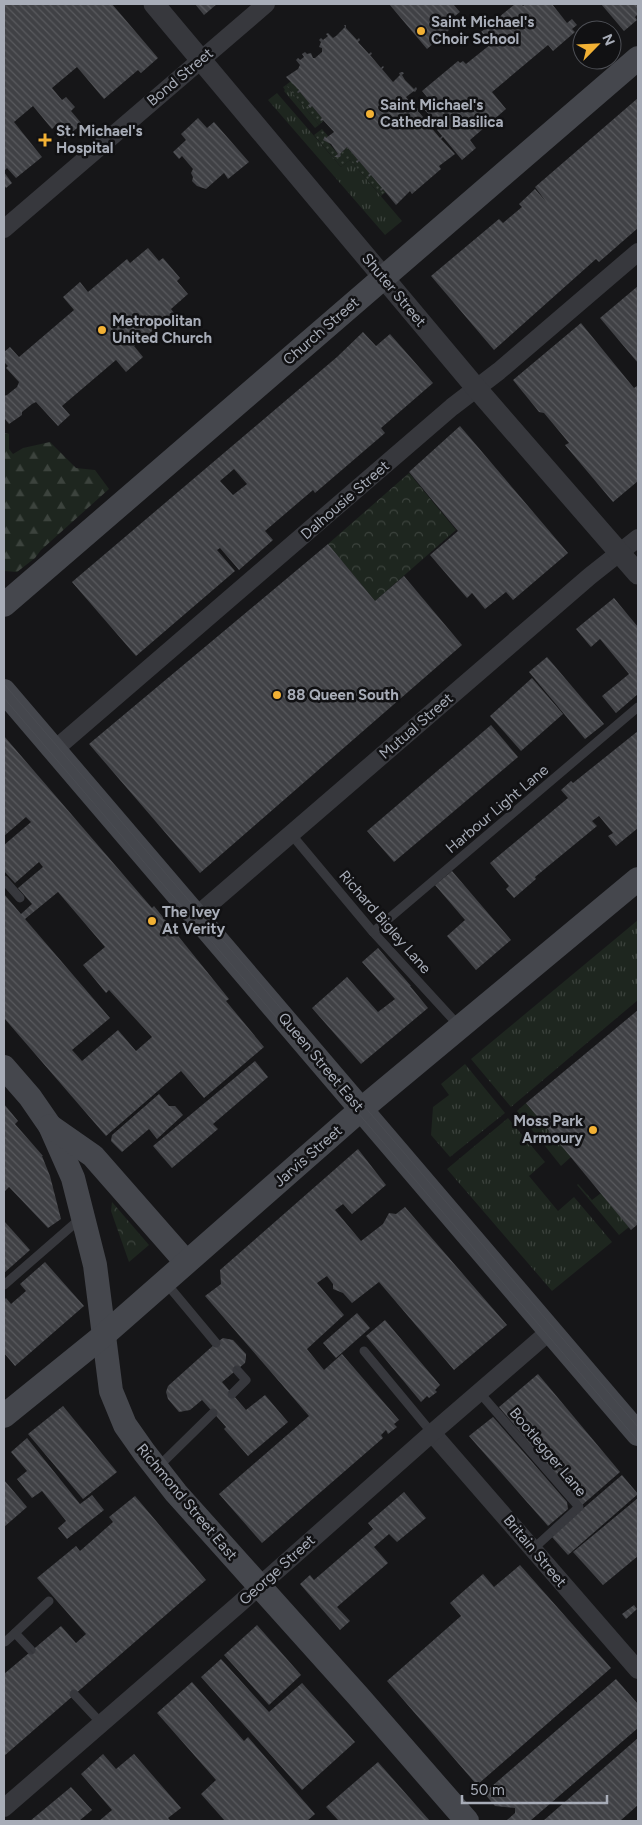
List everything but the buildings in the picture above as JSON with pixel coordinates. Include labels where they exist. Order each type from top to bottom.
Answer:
[{"type":"main road","name":"Church Street","points":[[4,604],[638,58]]},
{"type":"main road","name":"Queen Street East","points":[[4,691],[638,1434]]},
{"type":"main road","name":"Jarvis Street","points":[[6,1410],[104,1334],[361,1110],[638,879]]},
{"type":"main road","name":"Richmond Street East","points":[[4,1067],[30,1097],[50,1126],[73,1178],[84,1215],[96,1274],[111,1391],[125,1425],[156,1469],[467,1821]]},
{"type":"main road","points":[[50,1126],[93,1156],[186,1262]]},
{"type":"street","name":"Shuter Street","points":[[154,4],[477,389],[638,574]]},
{"type":"street","name":"Bond Street","points":[[4,229],[266,4]]},
{"type":"street","name":"Dalhousie Street","points":[[54,750],[452,408],[477,389],[638,252]]},
{"type":"street","name":"Mutual Street","points":[[196,916],[590,576],[638,538]]},
{"type":"street","name":"George Street","points":[[4,1808],[550,1331]]},
{"type":"street","name":"Britain Street","points":[[432,1433],[534,1548],[638,1670]]},
{"type":"lane","name":"Harbour Light Lane","points":[[373,932],[638,706]]},
{"type":"lane","name":"Richard Bigley Lane","points":[[291,834],[373,932],[460,1028]]},
{"type":"lane","points":[[4,880],[20,898]]},
{"type":"lane","points":[[4,1285],[84,1215]]},
{"type":"lane","points":[[164,1281],[216,1343]]},
{"type":"lane","points":[[364,1351],[432,1433]]},
{"type":"lane","points":[[232,1394],[246,1380],[237,1370]]},
{"type":"lane","name":"Bootlegger Lane","points":[[479,1392],[579,1507],[534,1548]]},
{"type":"lane","points":[[156,1469],[213,1413]]},
{"type":"lane","points":[[5,1642],[49,1601]]},
{"type":"lane","points":[[15,1633],[31,1650]]},
{"type":"lane","points":[[74,1694],[101,1723]]},
{"type":"green space","points":[[291,81],[299,90],[298,93],[300,92],[322,118],[320,120],[324,120],[319,125],[286,85]]},
{"type":"green space","points":[[286,85],[319,125],[315,128],[284,91],[283,87]]},
{"type":"green space","points":[[277,93],[341,167],[350,160],[402,221],[385,235],[268,100]]},
{"type":"green space","points":[[322,129],[328,136],[323,140],[326,140],[337,155],[341,156],[340,154],[347,147],[358,160],[356,162],[359,161],[370,174],[368,176],[371,175],[382,188],[380,190],[383,189],[386,192],[381,196],[350,160],[341,167],[314,135]]},
{"type":"green space","points":[[4,433],[9,434],[9,449],[13,454],[23,448],[50,442],[76,468],[95,470],[109,489],[41,550],[35,558],[17,572],[4,571]]},
{"type":"green space","points":[[409,473],[456,530],[375,601],[328,544]]},
{"type":"green space","points":[[638,920],[638,1000],[511,1107],[471,1059]]},
{"type":"green space","points":[[465,1064],[505,1113],[450,1157],[431,1135],[433,1107],[449,1095],[441,1084]]},
{"type":"green space","points":[[526,1103],[571,1157],[561,1166],[517,1111]]},
{"type":"green space","points":[[508,1118],[545,1162],[529,1176],[558,1211],[574,1197],[612,1242],[552,1291],[447,1169]]},
{"type":"green space","points":[[578,1184],[592,1200],[601,1193],[629,1227],[619,1235]]},
{"type":"green space","points":[[112,1202],[149,1245],[129,1262],[111,1211]]},
{"type":"tram line","points":[[4,684],[638,1427]]},
{"type":"tram line","points":[[4,698],[638,1441]]},
{"type":"place","name":"Saint Michael's Choir School","points":[[421,31]]},
{"type":"place","name":"Saint Michael's Cathedral Basilica","points":[[370,114]]},
{"type":"place","name":"St. Michael's Hospital","points":[[45,140]]},
{"type":"place","name":"Metropolitan United Church","points":[[102,330]]},
{"type":"place","name":"88 Queen South","points":[[277,695]]},
{"type":"place","name":"The Ivey At Verity","points":[[152,921]]},
{"type":"place","name":"Moss Park Armoury","points":[[593,1130]]}]
